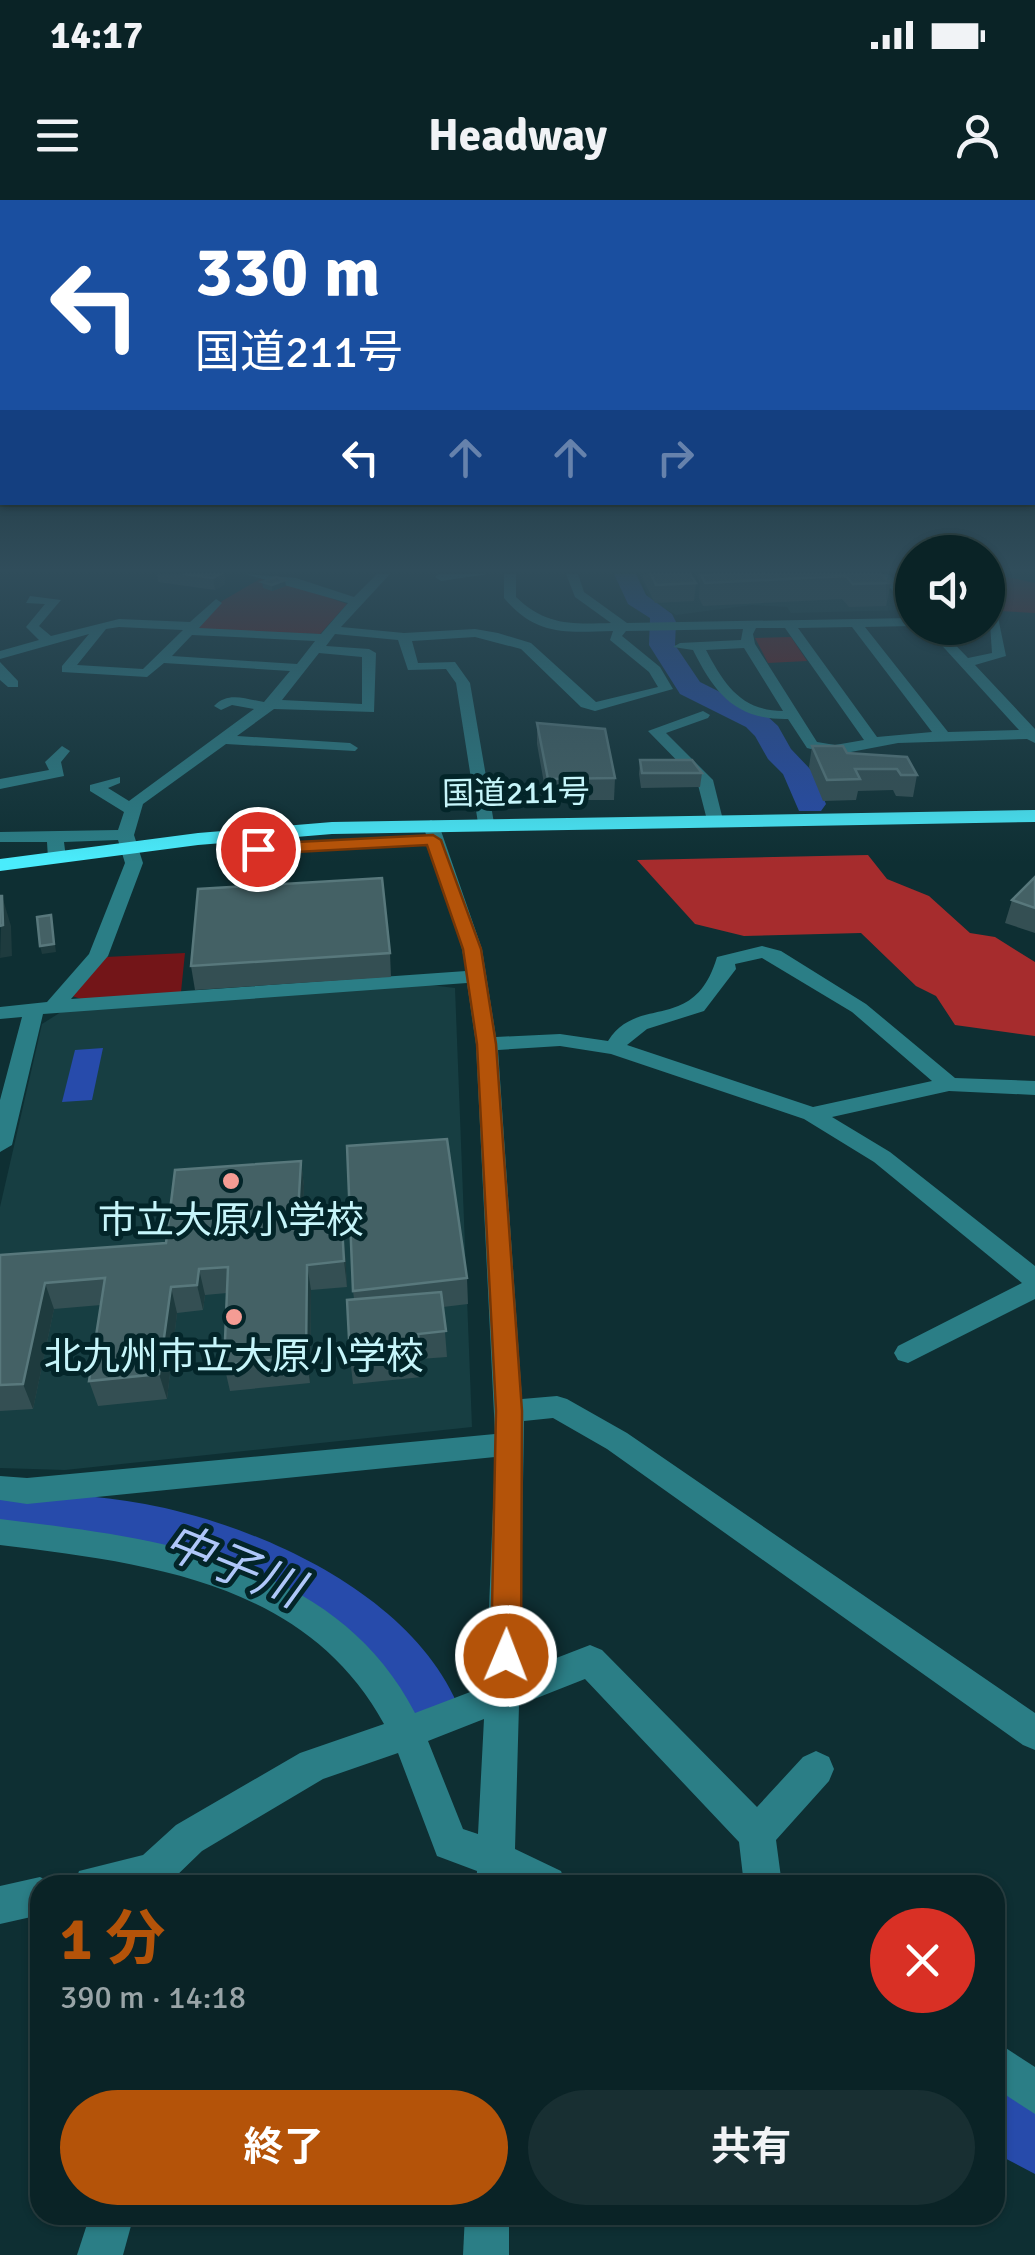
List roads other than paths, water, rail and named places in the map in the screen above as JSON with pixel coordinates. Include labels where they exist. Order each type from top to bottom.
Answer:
[{"type":"highway","name":"国道211号","points":[[0,865],[56,847],[278,847],[486,823],[1035,816]]},
{"type":"highway","name":"国道211号","points":[[432,832],[1035,829]]},
{"type":"highway","name":"国道211号","points":[[0,880],[129,848]]},
{"type":"street","points":[[1,670],[13,684]]},
{"type":"street","points":[[85,670],[147,673],[150,670]]},
{"type":"street","points":[[0,1145],[44,1008],[98,956],[129,848],[131,809],[144,794],[268,705],[298,670]]},
{"type":"street","points":[[228,700],[368,710],[369,670]]},
{"type":"street","points":[[454,670],[464,683],[486,823]]},
{"type":"street","points":[[551,670],[586,704],[595,707],[666,689],[655,670]]},
{"type":"street","points":[[710,670],[724,697],[767,717],[796,715]]},
{"type":"street","points":[[766,670],[812,745],[835,750],[943,736],[1033,736]]},
{"type":"street","points":[[822,670],[874,742]]},
{"type":"street","points":[[892,670],[943,736]]},
{"type":"street","points":[[971,670],[1033,736]]},
{"type":"street","points":[[989,670],[1034,713]]},
{"type":"street","points":[[703,715],[656,730],[705,780],[715,820]]},
{"type":"street","points":[[222,739],[350,748]]},
{"type":"street","points":[[0,784],[58,773],[53,762],[62,751]]},
{"type":"street","points":[[114,780],[96,788],[131,809]]},
{"type":"street","points":[[432,832],[472,949],[487,1044],[510,1444],[505,1695],[496,1872],[450,1843],[406,1733],[379,1684],[338,1639],[286,1599],[229,1571],[173,1558],[4,1533],[18,1491],[510,1444]]},
{"type":"street","points":[[0,836],[56,847]]},
{"type":"street","points":[[615,1048],[618,1038],[629,1030],[697,1007],[726,969],[724,961],[762,952],[774,955],[859,1008],[949,1084]]},
{"type":"street","points":[[0,1013],[475,976]]},
{"type":"street","points":[[487,1044],[560,1040],[615,1048],[812,1114],[882,1158],[1035,1280]]},
{"type":"street","points":[[812,1114],[949,1084],[1035,1088]]},
{"type":"street","points":[[908,1353],[1035,1288]]},
{"type":"street","points":[[509,1411],[556,1407],[616,1441],[1035,1733]]},
{"type":"street","points":[[156,1875],[189,1838],[312,1764],[406,1733],[590,1662],[757,1834],[762,1875]]},
{"type":"street","points":[[757,1834],[816,1770]]},
{"type":"street","points":[[0,1905],[30,1898]]},
{"type":"street","points":[[1005,2070],[1035,2093]]},
{"type":"street","points":[[100,2255],[109,2225]]},
{"type":"street","points":[[486,2255],[487,2225]]},
{"type":"water","points":[[103,1048],[92,1100],[62,1102],[75,1050]]},
{"type":"waterway","points":[[678,670],[690,688],[756,721],[768,732],[778,753],[797,771],[810,804]]},
{"type":"waterway","name":"中子川","points":[[0,1513],[160,1532],[274,1573],[342,1615],[400,1670],[424,1703]]},
{"type":"waterway","name":"中子川","points":[[1005,2110],[1035,2133]]},
{"type":"place","name":"市立大原小学校","points":[[231,1181]]},
{"type":"place","name":"北九州市立大原小学校","points":[[234,1317]]}]
